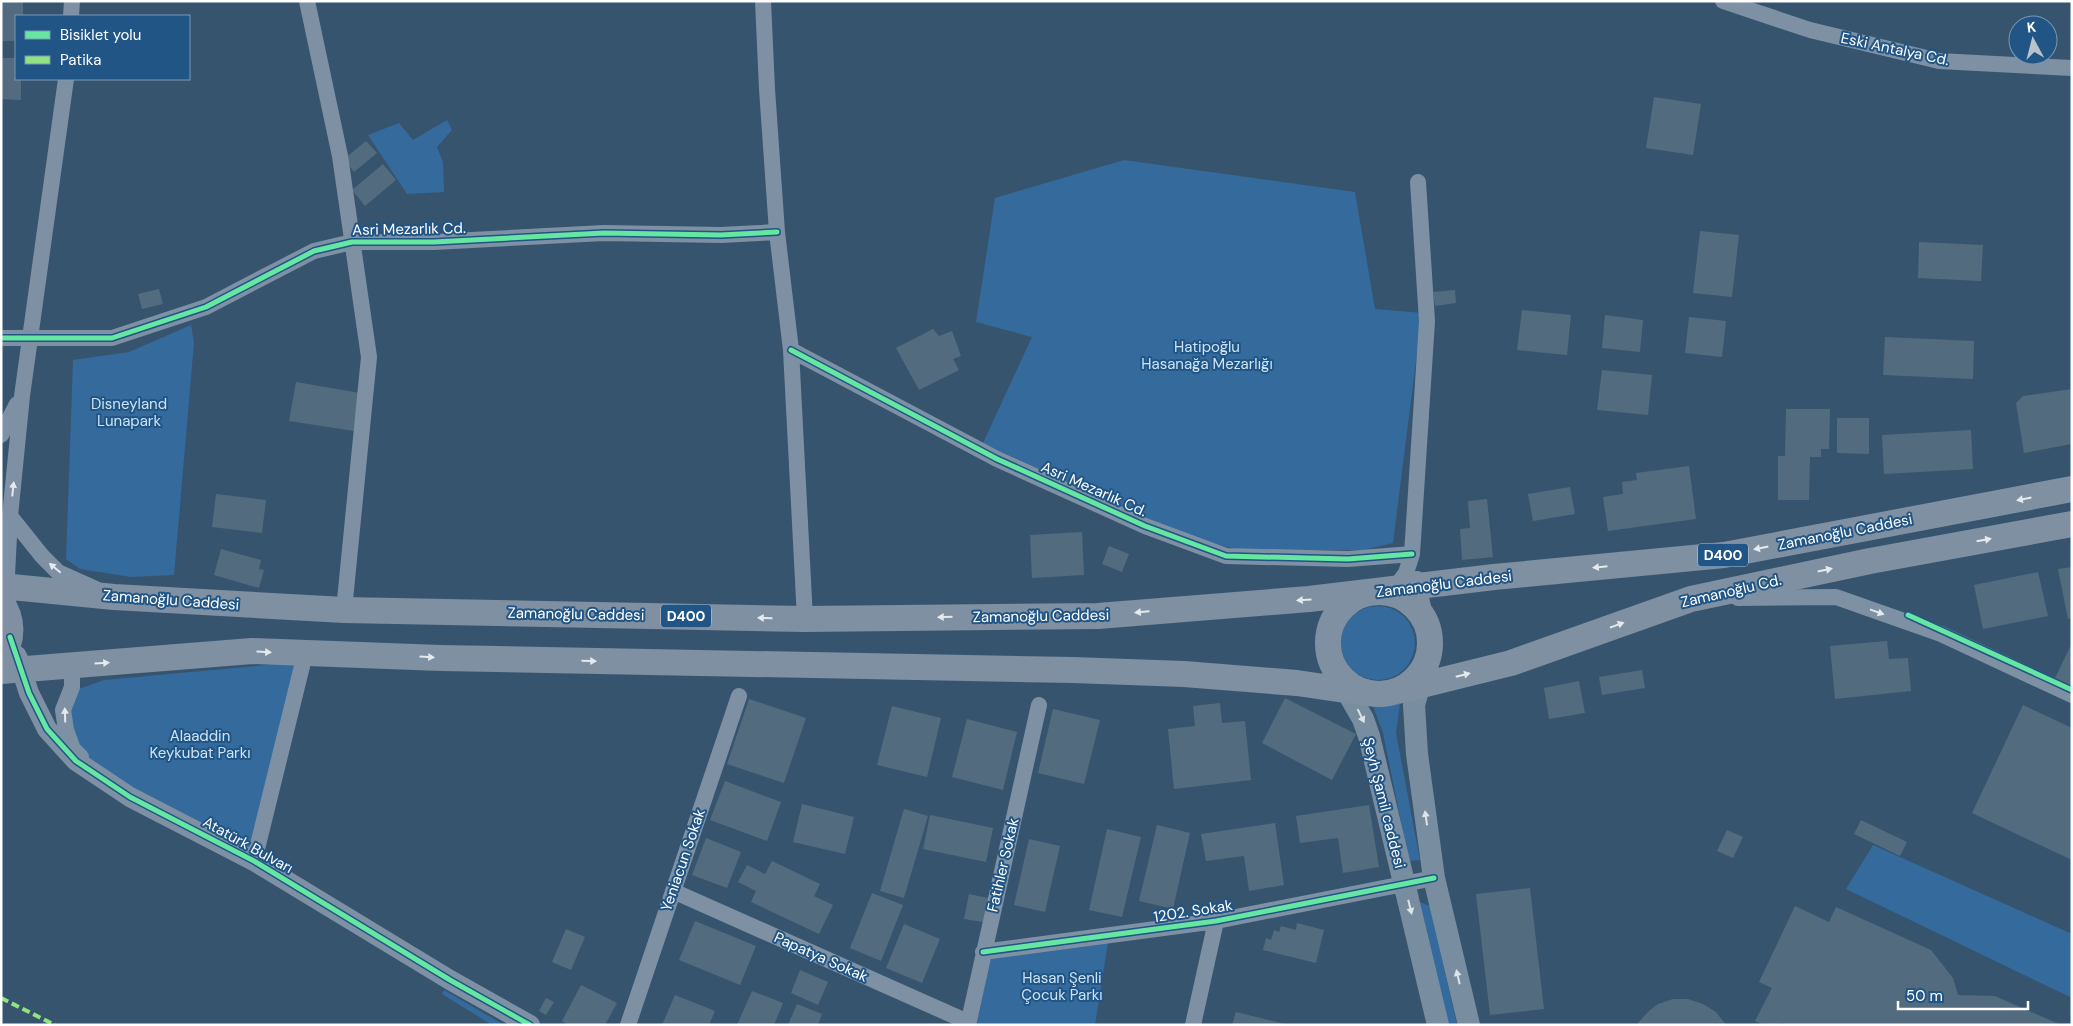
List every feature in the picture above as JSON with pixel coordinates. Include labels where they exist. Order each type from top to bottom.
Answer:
[{"type":"highway","name":"Zamanoğlu Caddesi","points":[[3,595],[114,597],[344,610],[805,619],[1098,616],[1309,599],[1724,554],[2072,489]]},
{"type":"highway","name":"Zamanoğlu Cd.","points":[[1350,686],[1382,695],[1414,682],[1511,663],[1691,599],[1870,561],[2072,524]]},
{"type":"highway","points":[[1394,589],[1387,592],[1403,597],[1416,607],[1426,621],[1431,637],[1430,654],[1414,682]]},
{"type":"highway","points":[[1350,686],[1329,658],[1327,641],[1331,624],[1340,609],[1354,598],[1394,589]]},
{"type":"highway","points":[[3,595],[10,622],[8,658],[72,665],[252,651],[305,654],[1073,670],[1184,674],[1350,686]]},
{"type":"main road","points":[[1414,682],[1417,754],[1434,878],[1469,1025]]},
{"type":"main road","name":"Şeyh Şamil caddesi","points":[[1350,686],[1369,736],[1438,1025]]},
{"type":"street","points":[[71,15],[72,1]]},
{"type":"street","points":[[307,1],[340,156],[369,357],[344,610]]},
{"type":"street","points":[[764,1],[767,89],[777,232],[791,350],[805,619]]},
{"type":"street","name":"Eski Antalya Cd.","points":[[1723,1],[1810,30],[1939,61],[2072,68]]},
{"type":"street","points":[[3,595],[22,396],[66,80]]},
{"type":"street","points":[[1394,589],[1406,573],[1412,554],[1427,321],[1418,182]]},
{"type":"street","name":"Asri Mezarlık Cd.","points":[[1,338],[112,338],[206,307],[314,251],[352,242],[434,242],[604,232],[721,235],[777,232]]},
{"type":"street","name":"Asri Mezarlık Cd.","points":[[791,350],[997,459],[1145,526],[1226,556],[1348,559],[1412,554]]},
{"type":"street","points":[[1,435],[22,396]]},
{"type":"street","points":[[10,516],[42,556],[58,572],[114,597]]},
{"type":"street","points":[[1394,589],[1412,554]]},
{"type":"street","points":[[1394,589],[1426,621]]},
{"type":"street","points":[[1691,599],[1836,597],[1940,634],[2072,695]]},
{"type":"street","points":[[254,861],[305,654]]},
{"type":"street","name":"Atatürk Bulvarı","points":[[8,658],[48,729],[76,761],[130,797],[254,861],[450,980],[530,1025]]},
{"type":"street","points":[[72,665],[72,687],[63,710],[66,730],[73,749],[94,772]]},
{"type":"street","name":"Yeniacun Sokak","points":[[628,1025],[739,696]]},
{"type":"street","name":"Fatihler Sokak","points":[[968,1024],[1039,705]]},
{"type":"street","name":"1202. Sokak","points":[[983,952],[1216,921],[1434,878]]},
{"type":"street","name":"Papatya Sokak","points":[[673,892],[968,1024]]},
{"type":"street","points":[[1193,1025],[1216,921]]},
{"type":"green space","points":[[447,120],[452,130],[437,147],[443,162],[444,192],[407,194],[368,135],[399,123],[413,140]]},
{"type":"green space","name":"Hatipoğlu Hasanağa Mezarlığı","points":[[1124,160],[1355,192],[1375,309],[1422,313],[1393,543],[1363,550],[1241,550],[1198,540],[1091,499],[983,443],[1032,337],[976,322],[995,198]]},
{"type":"green space","name":"Disneyland Lunapark","points":[[191,325],[194,342],[174,575],[131,577],[80,569],[66,559],[73,360],[129,352]]},
{"type":"green space","points":[[1378,606],[1392,609],[1404,617],[1412,629],[1415,643],[1412,657],[1404,669],[1392,677],[1378,680],[1364,677],[1352,669],[1344,657],[1341,643],[1344,629],[1352,617],[1364,609]]},
{"type":"green space","name":"Alaaddin Keykubat Parkı","points":[[298,662],[250,852],[98,770],[78,746],[72,728],[70,711],[79,689],[104,680]]},
{"type":"green space","points":[[1372,703],[1400,704],[1396,733],[1420,860],[1409,861],[1383,733]]},
{"type":"green space","points":[[1873,845],[2072,934],[2072,998],[1846,889]]},
{"type":"green space","points":[[1420,902],[1430,906],[1457,1025],[1447,1025]]},
{"type":"green space","name":"Hasan Şenli Çocuk Parkı","points":[[1108,942],[1095,1025],[972,1025],[988,957]]},
{"type":"green space","points":[[444,990],[504,1025],[492,1025],[442,994]]},
{"type":"building","points":[[1,1],[23,1],[23,15],[15,15],[15,41],[1,41]]},
{"type":"building","points":[[1,58],[15,58],[15,80],[21,80],[21,100],[1,99]]},
{"type":"building","points":[[1654,97],[1701,104],[1693,155],[1646,148]]},
{"type":"building","points":[[366,141],[377,153],[354,172],[344,159]]},
{"type":"building","points":[[383,164],[396,180],[365,206],[352,190]]},
{"type":"building","points":[[1700,231],[1739,235],[1732,297],[1693,293]]},
{"type":"building","points":[[1919,242],[1983,245],[1981,281],[1918,278]]},
{"type":"building","points":[[159,289],[163,304],[142,309],[138,294]]},
{"type":"building","points":[[1455,290],[1456,303],[1435,306],[1433,292]]},
{"type":"building","points":[[1522,310],[1571,315],[1567,355],[1517,350]]},
{"type":"building","points":[[1605,315],[1643,320],[1640,352],[1602,348]]},
{"type":"building","points":[[1689,317],[1726,321],[1722,357],[1685,353]]},
{"type":"building","points":[[933,329],[939,336],[952,331],[961,356],[953,359],[959,370],[919,390],[896,348]]},
{"type":"building","points":[[1885,337],[1974,341],[1973,379],[1883,375]]},
{"type":"building","points":[[1602,370],[1652,375],[1648,415],[1597,410]]},
{"type":"building","points":[[296,382],[360,393],[354,431],[289,421]]},
{"type":"building","points":[[2072,389],[2072,444],[2024,453],[2016,403],[2023,396]]},
{"type":"building","points":[[1786,409],[1830,409],[1829,449],[1821,449],[1821,457],[1810,457],[1809,500],[1778,500],[1778,456],[1785,456]]},
{"type":"building","points":[[1837,418],[1869,418],[1869,454],[1837,453]]},
{"type":"building","points":[[1971,430],[1973,469],[1884,474],[1882,435]]},
{"type":"building","points":[[1689,466],[1696,519],[1608,531],[1603,497],[1623,494],[1622,482],[1637,480],[1636,473]]},
{"type":"building","points":[[1570,487],[1575,514],[1533,521],[1528,494]]},
{"type":"building","points":[[216,494],[266,500],[262,533],[212,527]]},
{"type":"building","points":[[1487,499],[1493,557],[1462,560],[1460,529],[1470,528],[1468,501]]},
{"type":"building","points":[[1082,532],[1084,575],[1032,578],[1030,535]]},
{"type":"building","points":[[1109,546],[1129,554],[1122,572],[1102,564]]},
{"type":"building","points":[[221,549],[261,560],[259,569],[264,570],[259,588],[214,575]]},
{"type":"building","points":[[2072,567],[2072,618],[2068,619],[2058,569]]},
{"type":"building","points":[[2038,572],[2048,616],[1983,629],[1974,585]]},
{"type":"building","points":[[1887,641],[1889,659],[1908,658],[1911,691],[1835,699],[1830,646]]},
{"type":"building","points":[[2072,643],[2072,688],[2054,680]]},
{"type":"building","points":[[1642,670],[1645,688],[1602,695],[1599,677]]},
{"type":"building","points":[[1579,681],[1585,713],[1549,719],[1544,688]]},
{"type":"building","points":[[1285,698],[1356,734],[1332,780],[1262,743]]},
{"type":"building","points":[[749,699],[806,718],[784,783],[727,764]]},
{"type":"building","points":[[1220,703],[1222,723],[1245,721],[1251,780],[1174,789],[1168,729],[1195,726],[1193,706]]},
{"type":"building","points":[[2023,705],[2072,728],[2072,860],[1972,813]]},
{"type":"building","points":[[892,706],[941,718],[927,777],[877,765]]},
{"type":"building","points":[[1053,709],[1100,720],[1084,784],[1038,773]]},
{"type":"building","points":[[967,719],[1017,732],[1003,790],[952,777]]},
{"type":"building","points":[[725,781],[781,802],[767,841],[710,820]]},
{"type":"building","points":[[802,804],[854,817],[845,854],[793,842]]},
{"type":"building","points":[[1369,805],[1379,867],[1343,873],[1338,838],[1300,843],[1296,816]]},
{"type":"building","points":[[904,809],[928,816],[904,898],[880,891]]},
{"type":"building","points":[[930,815],[993,828],[986,862],[923,849]]},
{"type":"building","points":[[1861,820],[1907,842],[1900,856],[1854,834]]},
{"type":"building","points":[[1275,823],[1284,885],[1249,891],[1244,856],[1206,861],[1201,834]]},
{"type":"building","points":[[1157,825],[1190,833],[1173,909],[1139,901]]},
{"type":"building","points":[[1107,829],[1141,837],[1122,917],[1089,910]]},
{"type":"building","points":[[1727,830],[1743,837],[1733,858],[1717,851]]},
{"type":"building","points":[[706,838],[741,852],[727,888],[692,875]]},
{"type":"building","points":[[1029,839],[1060,846],[1045,912],[1014,905]]},
{"type":"building","points":[[772,861],[820,884],[814,896],[833,905],[819,934],[751,902],[756,891],[738,882],[747,865],[765,874]]},
{"type":"building","points":[[1530,888],[1544,1009],[1490,1015],[1476,894]]},
{"type":"building","points":[[872,893],[903,905],[881,961],[850,948]]},
{"type":"building","points":[[969,894],[988,898],[983,922],[964,919]]},
{"type":"building","points":[[1795,906],[1829,922],[1836,907],[1931,950],[1953,978],[1958,995],[1995,996],[2061,1025],[1786,1025],[1781,1023],[1780,1025],[1764,1025],[1755,1021],[1772,988],[1759,982]]},
{"type":"building","points":[[695,921],[756,946],[740,985],[679,960]]},
{"type":"building","points":[[1297,923],[1324,930],[1316,963],[1263,950],[1266,938],[1271,940],[1274,930],[1279,932],[1281,926],[1296,930]]},
{"type":"building","points":[[904,924],[940,939],[922,983],[886,968]]},
{"type":"building","points":[[566,929],[585,937],[571,970],[552,962]]},
{"type":"building","points":[[800,970],[828,982],[818,1005],[791,993]]},
{"type":"building","points":[[581,985],[617,1003],[605,1025],[568,1025],[562,1021]]},
{"type":"building","points":[[752,991],[783,1003],[774,1025],[737,1025]]},
{"type":"building","points":[[675,995],[715,1011],[709,1025],[662,1025]]},
{"type":"building","points":[[546,998],[554,1002],[546,1015],[539,1011]]},
{"type":"building","points":[[1673,999],[1688,999],[1703,1004],[1716,1012],[1726,1025],[1636,1025],[1658,1004]]},
{"type":"building","points":[[797,1004],[822,1014],[818,1025],[788,1025]]},
{"type":"building","points":[[1236,1012],[1285,1024],[1285,1025],[1232,1025]]},
{"type":"marked path","points":[[1,998],[55,1025]]},
{"type":"cycle path","points":[[1,338],[112,338],[206,307],[314,251],[352,242],[434,242],[604,233],[721,235],[777,232]]},
{"type":"cycle path","points":[[791,350],[997,459],[1145,526],[1226,556],[1348,559],[1412,554]]},
{"type":"cycle path","points":[[1908,615],[2072,690]]},
{"type":"cycle path","points":[[10,637],[29,693],[47,729],[76,761],[130,797],[254,861],[450,980],[530,1025]]},
{"type":"cycle path","points":[[983,952],[1216,921],[1434,878]]}]
